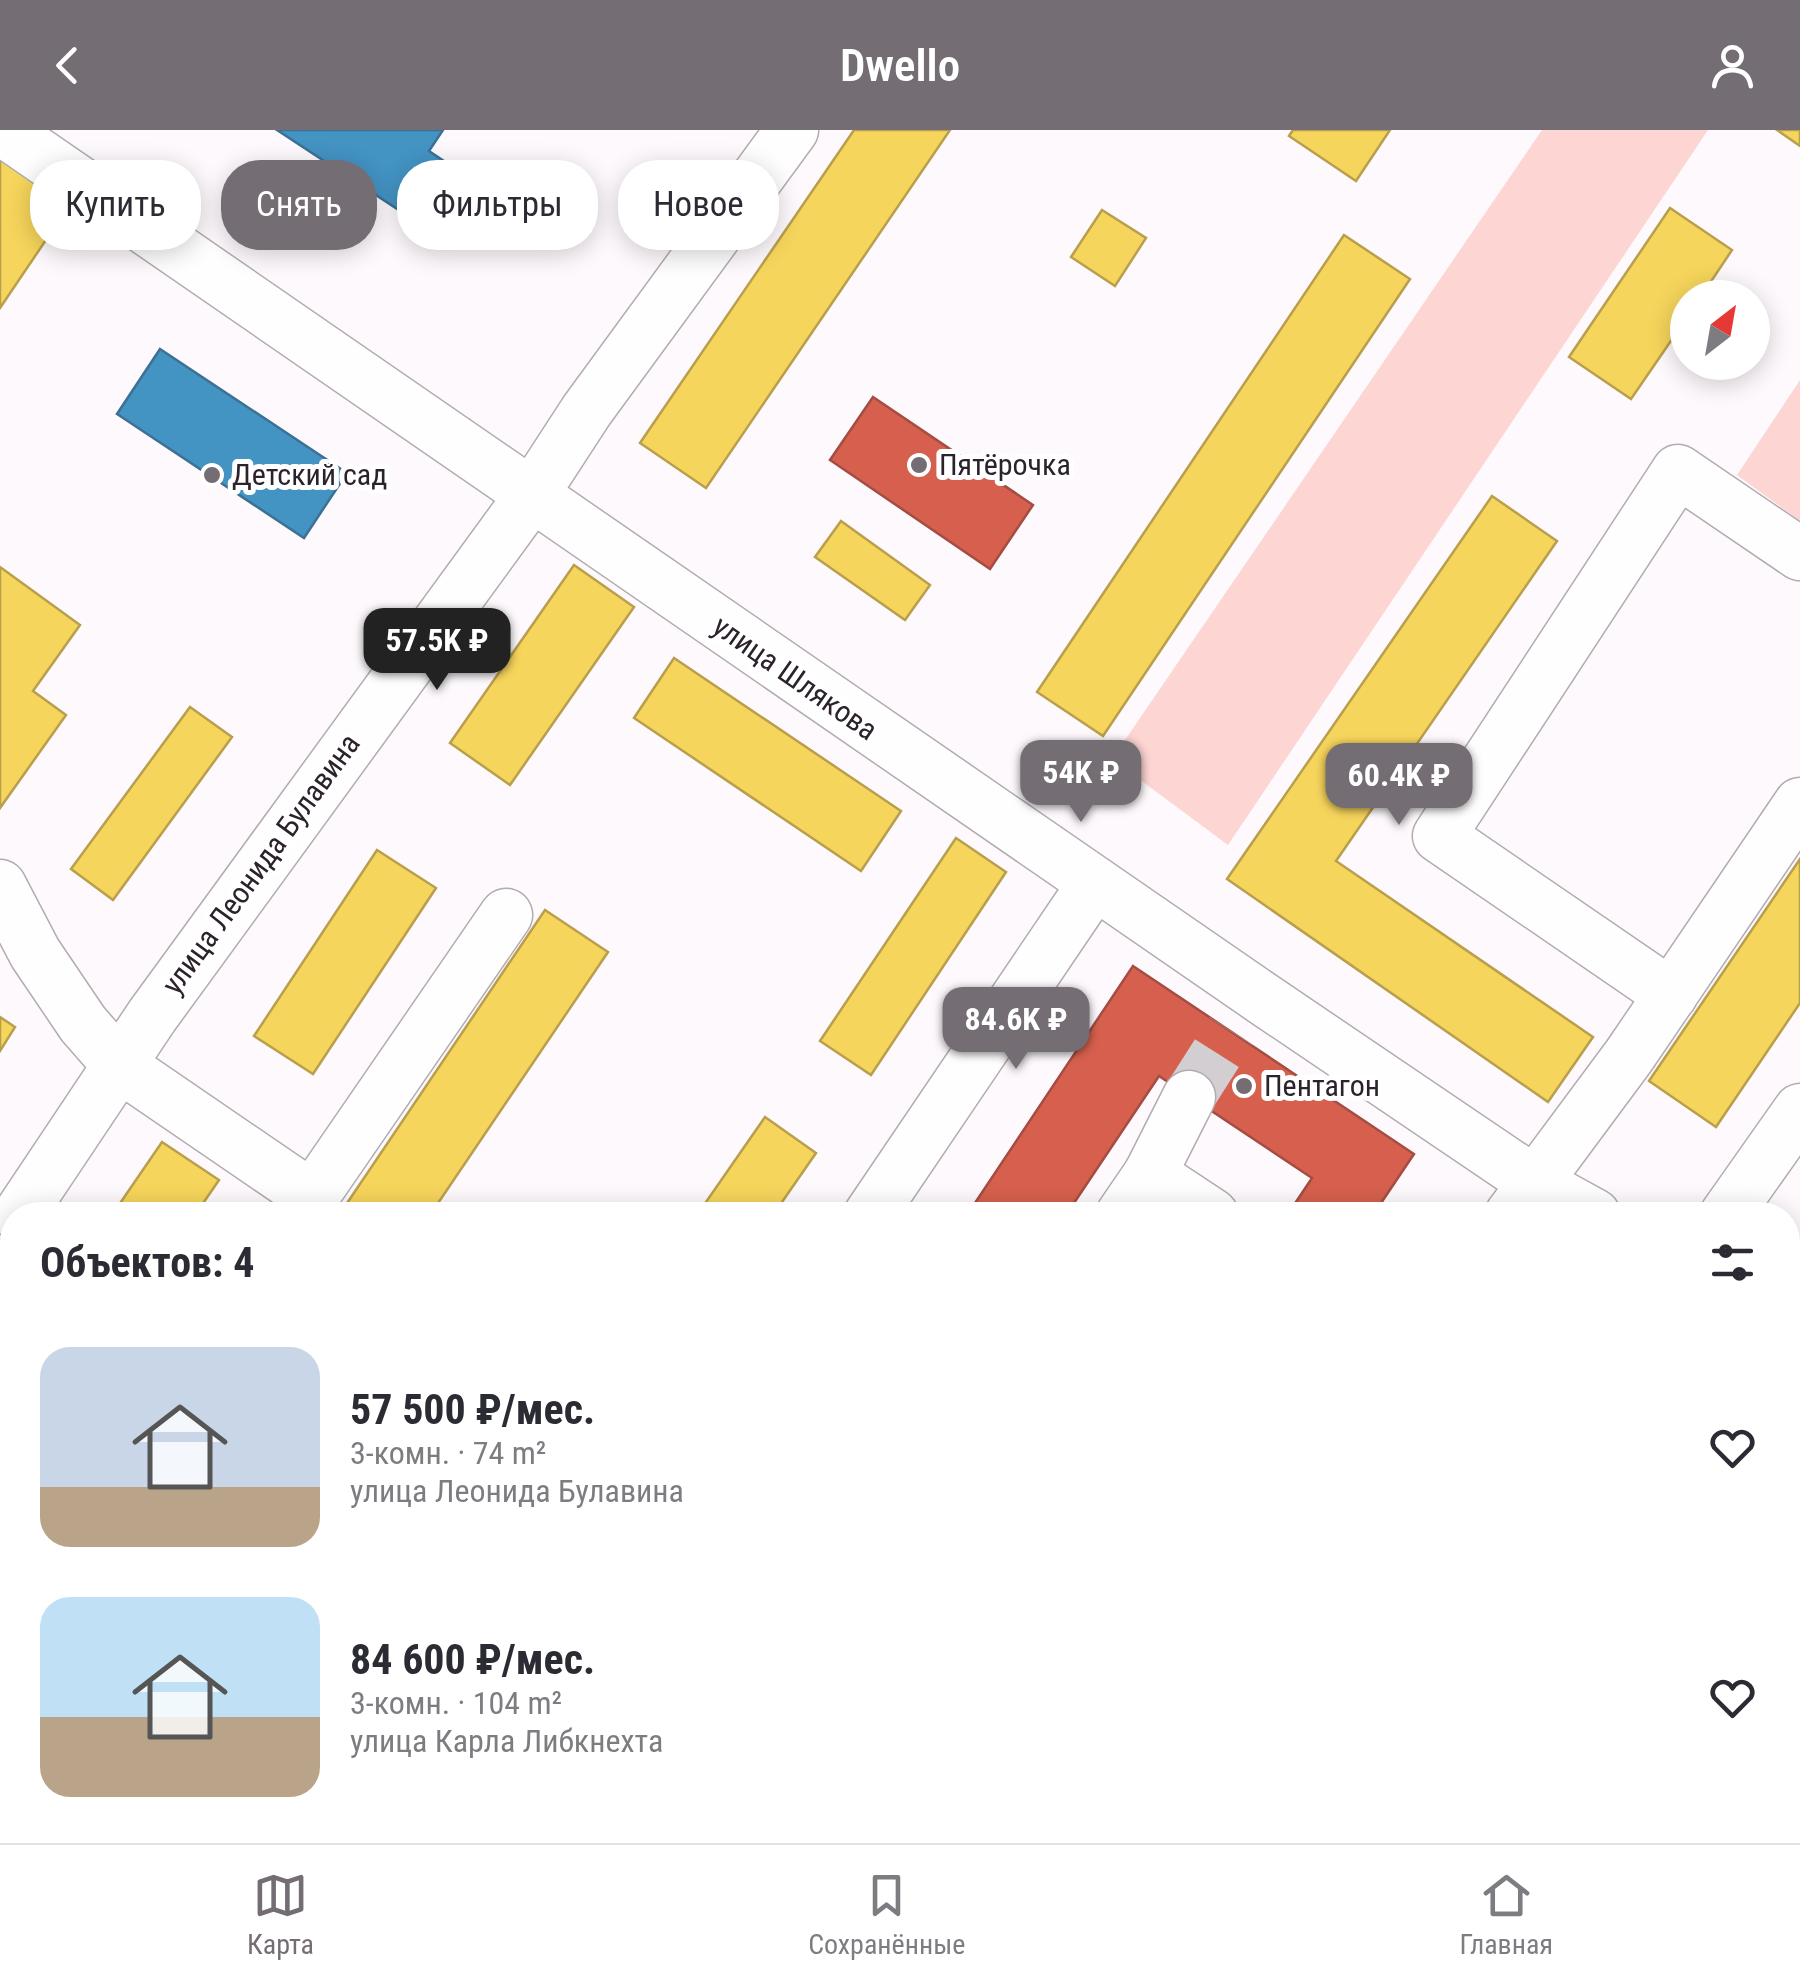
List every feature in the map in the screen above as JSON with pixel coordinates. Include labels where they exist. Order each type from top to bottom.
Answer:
[{"type":"street","name":"улица Шлякова","points":[[4,130],[1094,884],[1246,1015],[1522,1198]]},
{"type":"street","name":"улица Леонида Булавина","points":[[29,1202],[119,1065],[327,772],[531,496],[587,410],[792,130]]},
{"type":"street","points":[[1671,994],[1439,836],[1678,471],[1800,554]]},
{"type":"street","points":[[1522,1198],[1630,1056],[1800,804]]},
{"type":"street","points":[[879,1202],[1094,884]]},
{"type":"street","points":[[0,886],[35,953],[84,1024],[119,1065],[312,1198],[506,915]]},
{"type":"street","points":[[1165,1202],[1136,1194],[1189,1097]]},
{"type":"street","points":[[1735,1202],[1800,1110]]},
{"type":"shaded area","points":[[1542,130],[1708,130],[1228,845],[1112,759]]},
{"type":"shaded area","points":[[1800,380],[1800,521],[1737,475]]},
{"type":"building: Жильё","points":[[854,130],[950,130],[706,488],[640,443],[772,250],[779,250],[779,240]]},
{"type":"building: Жильё","points":[[1293,130],[1390,130],[1356,181],[1289,136]]},
{"type":"building: Жильё","points":[[1777,130],[1800,130],[1800,146]]},
{"type":"building: Жильё","points":[[0,151],[30,171],[30,250],[39,250],[0,308]]},
{"type":"building: Жильё","points":[[1670,208],[1732,250],[1712,280],[1670,280],[1670,342],[1631,399],[1569,357]]},
{"type":"building: Жильё","points":[[1102,210],[1146,238],[1115,286],[1071,257]]},
{"type":"building: Жильё","points":[[1344,235],[1410,279],[1103,736],[1037,692]]},
{"type":"building: Жильё","points":[[1492,496],[1557,541],[1336,861],[1593,1037],[1548,1102],[1227,879]]},
{"type":"building: Жильё","points":[[841,521],[930,585],[905,620],[815,557]]},
{"type":"building: Жильё","points":[[574,565],[634,607],[510,785],[450,743]]},
{"type":"building: Жильё","points":[[0,567],[80,625],[33,691],[66,715],[0,808]]},
{"type":"building: Жильё","points":[[674,658],[901,811],[861,871],[634,718]]},
{"type":"building: Жильё","points":[[190,707],[232,737],[113,900],[71,869]]},
{"type":"building: Жильё","points":[[956,838],[1006,872],[871,1075],[820,1041]]},
{"type":"building: Жильё","points":[[377,850],[436,888],[313,1074],[254,1036]]},
{"type":"building: Жильё","points":[[1800,859],[1800,1003],[1716,1127],[1649,1081]]},
{"type":"building: Жильё","points":[[545,910],[608,952],[439,1202],[348,1202]]},
{"type":"building: Жильё","points":[[0,1017],[15,1027],[0,1051]]},
{"type":"building: Жильё","points":[[765,1117],[816,1153],[782,1202],[706,1202]]},
{"type":"building: Жильё","points":[[162,1142],[219,1180],[204,1202],[121,1202]]},
{"type":"building: Торговля","points":[[873,397],[1033,505],[990,569],[830,460]]},
{"type":"building: Торговля","name":"Пентагон","points":[[1133,966],[1414,1154],[1382,1202],[1296,1202],[1312,1178],[1159,1076],[1075,1202],[976,1202]]},
{"type":"building: Школы","points":[[277,130],[443,130],[429,151],[442,160],[397,160],[397,209],[377,196],[377,160],[323,160]]},
{"type":"building: Школы","points":[[160,349],[347,473],[304,538],[117,414]]},
{"type":"tunnel","points":[[1189,1097],[1231,1031]]},
{"type":"place","name":"Пятёрочка","points":[[919,465]]},
{"type":"place","name":"Детский сад","points":[[212,475]]},
{"type":"place","name":"Пентагон","points":[[1244,1086]]}]
